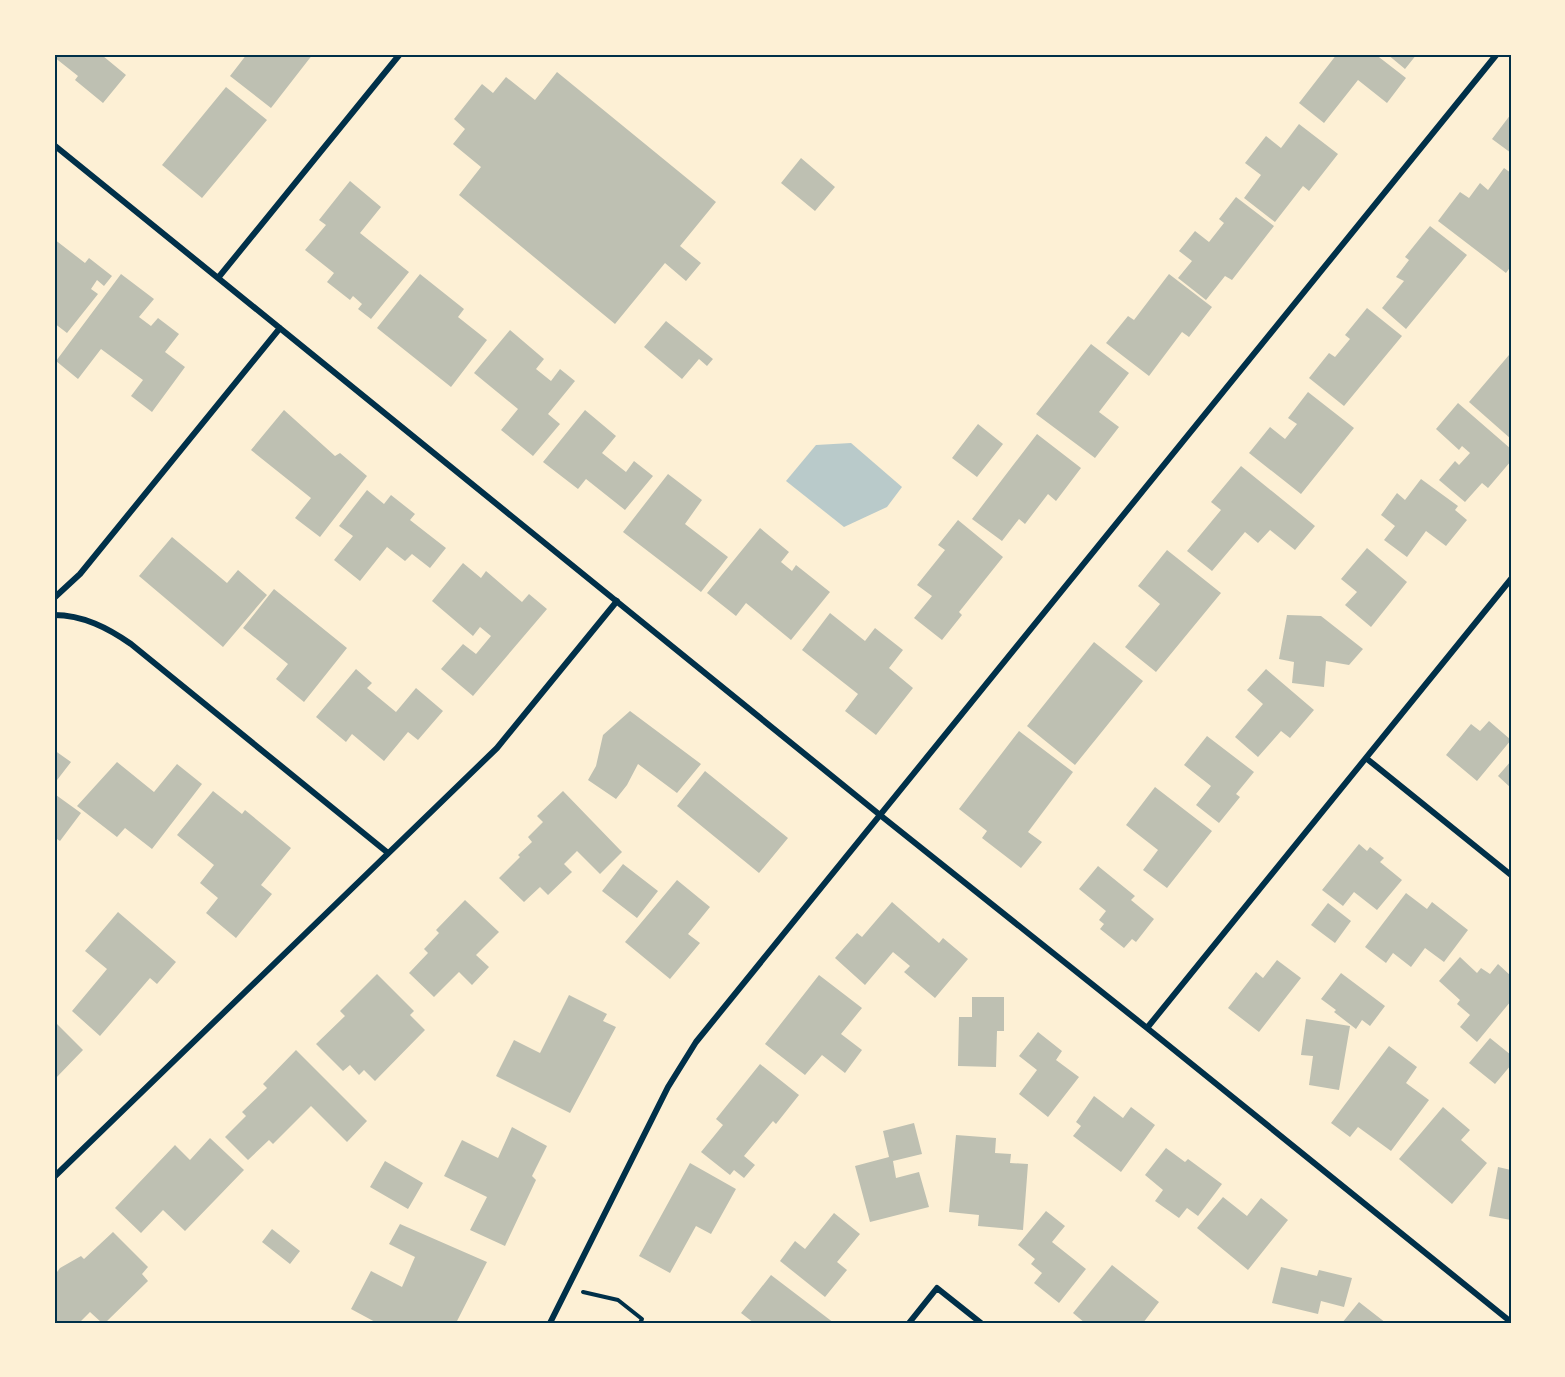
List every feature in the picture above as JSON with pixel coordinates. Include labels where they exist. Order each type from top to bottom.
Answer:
[{"type":"street","points":[[218,278],[400,54]]},
{"type":"street","points":[[550,1323],[668,1087],[696,1042],[1497,54]]},
{"type":"street","points":[[54,145],[880,815],[1511,1322]]},
{"type":"street","points":[[54,598],[81,574],[280,328]]},
{"type":"street","points":[[1147,1028],[1511,579]]},
{"type":"street","points":[[54,1177],[497,748],[617,601]]},
{"type":"street","points":[[54,615],[87,620],[110,630],[131,644],[388,853]]},
{"type":"street","points":[[1366,758],[1511,875]]},
{"type":"street","points":[[909,1323],[937,1288],[981,1323]]},
{"type":"path","points":[[567,1289],[618,1300],[642,1319],[640,1323]]},
{"type":"shaded area","points":[[851,443],[902,487],[887,507],[844,527],[786,481],[816,445]]},
{"type":"building","points":[[54,54],[105,54],[103,56],[126,75],[103,103],[75,80],[78,76],[54,57]]},
{"type":"building","points":[[247,54],[313,54],[271,108],[230,76]]},
{"type":"building","points":[[1337,54],[1375,54],[1406,78],[1387,103],[1358,80],[1324,123],[1299,103]]},
{"type":"building","points":[[1387,54],[1417,54],[1405,69]]},
{"type":"building","points":[[557,72],[716,202],[680,246],[701,263],[686,281],[665,263],[615,324],[459,195],[481,167],[453,144],[465,129],[454,119],[482,84],[493,93],[506,77],[535,100]]},
{"type":"building","points":[[226,87],[267,120],[202,198],[162,165]]},
{"type":"building","points":[[1511,114],[1511,153],[1492,139]]},
{"type":"building","points":[[1299,124],[1338,154],[1309,191],[1303,186],[1275,222],[1244,198],[1261,175],[1245,163],[1266,136],[1281,148]]},
{"type":"building","points":[[801,158],[835,187],[815,211],[781,183]]},
{"type":"building","points":[[1504,168],[1511,173],[1511,266],[1506,273],[1438,221],[1460,192],[1469,198],[1480,183],[1488,190]]},
{"type":"building","points":[[350,181],[381,207],[360,233],[409,272],[371,319],[358,309],[362,304],[353,296],[350,300],[327,282],[334,273],[305,250],[326,225],[319,220]]},
{"type":"building","points":[[1236,197],[1274,226],[1232,280],[1225,276],[1206,300],[1178,278],[1192,261],[1179,251],[1195,231],[1209,242],[1224,223],[1219,219]]},
{"type":"building","points":[[1430,226],[1467,255],[1406,329],[1382,308],[1404,281],[1396,277],[1409,260],[1405,257]]},
{"type":"building","points":[[54,239],[85,263],[89,258],[112,276],[104,286],[97,280],[91,289],[98,294],[67,333],[54,323]]},
{"type":"building","points":[[121,274],[154,299],[139,317],[151,326],[158,318],[179,334],[165,352],[185,367],[152,412],[131,396],[143,380],[101,349],[78,379],[56,361]]},
{"type":"building","points":[[420,274],[464,309],[458,317],[487,340],[451,387],[377,328]]},
{"type":"building","points":[[1169,274],[1212,307],[1189,337],[1182,332],[1149,376],[1106,343],[1128,316],[1134,320]]},
{"type":"building","points":[[1367,308],[1402,336],[1344,406],[1309,378],[1329,353],[1335,357],[1350,339],[1345,335]]},
{"type":"building","points":[[666,321],[713,359],[707,366],[699,359],[682,379],[644,347]]},
{"type":"building","points":[[510,330],[544,359],[536,369],[551,381],[560,369],[575,381],[548,414],[560,424],[533,456],[501,430],[518,409],[474,373]]},
{"type":"building","points":[[1091,344],[1129,373],[1099,412],[1119,427],[1095,458],[1036,414]]},
{"type":"building","points":[[1509,355],[1511,356],[1511,439],[1469,402]]},
{"type":"building","points":[[1308,392],[1354,428],[1301,494],[1249,453],[1270,427],[1285,439],[1297,424],[1288,418]]},
{"type":"building","points":[[1458,403],[1511,449],[1511,461],[1488,488],[1482,483],[1465,502],[1439,480],[1455,461],[1459,465],[1470,453],[1462,446],[1459,450],[1436,429]]},
{"type":"building","points":[[284,410],[335,456],[340,453],[367,476],[320,537],[295,518],[311,498],[251,450]]},
{"type":"building","points":[[585,410],[616,436],[602,453],[626,472],[634,461],[653,476],[625,510],[586,479],[578,489],[543,462]]},
{"type":"building","points":[[978,424],[1003,444],[977,477],[952,458]]},
{"type":"building","points":[[1037,434],[1081,468],[1056,501],[1048,494],[1025,524],[1019,519],[1002,541],[972,519]]},
{"type":"building","points":[[1241,466],[1315,526],[1295,550],[1270,530],[1258,543],[1245,532],[1212,571],[1187,551],[1221,510],[1211,502]]},
{"type":"building","points":[[668,474],[702,500],[685,524],[728,557],[701,592],[623,532]]},
{"type":"building","points":[[1421,479],[1458,506],[1455,510],[1467,520],[1446,546],[1426,531],[1407,557],[1384,540],[1395,526],[1381,515],[1397,493],[1405,500]]},
{"type":"building","points":[[367,490],[384,504],[391,495],[415,514],[410,520],[446,548],[430,568],[412,554],[405,561],[387,547],[360,581],[334,560],[353,536],[339,526]]},
{"type":"building","points":[[958,520],[1003,557],[959,612],[962,615],[942,640],[914,618],[932,596],[917,585],[945,550],[938,545]]},
{"type":"building","points":[[760,528],[789,552],[781,562],[792,571],[796,565],[830,592],[791,640],[746,603],[736,616],[707,593]]},
{"type":"building","points":[[172,537],[227,583],[238,570],[267,595],[223,647],[139,576]]},
{"type":"building","points":[[1367,548],[1407,582],[1371,627],[1345,605],[1357,592],[1341,579]]},
{"type":"building","points":[[1167,550],[1221,593],[1156,672],[1125,647],[1160,604],[1138,586]]},
{"type":"building","points":[[463,563],[481,578],[486,571],[522,602],[529,594],[547,609],[473,696],[441,669],[463,644],[476,654],[491,636],[480,627],[473,636],[432,601]]},
{"type":"building","points":[[274,589],[347,648],[304,702],[276,679],[288,664],[243,628]]},
{"type":"building","points":[[830,613],[865,641],[875,628],[903,650],[889,668],[913,688],[876,735],[845,711],[858,694],[802,650]]},
{"type":"building","points":[[1287,615],[1321,616],[1363,649],[1349,665],[1326,661],[1324,687],[1292,683],[1294,662],[1279,659]]},
{"type":"building","points":[[1094,642],[1143,681],[1075,765],[1027,726]]},
{"type":"building","points":[[356,669],[372,683],[367,688],[396,712],[416,688],[443,711],[418,740],[408,732],[384,761],[352,734],[346,742],[316,717]]},
{"type":"building","points":[[1266,669],[1314,710],[1290,738],[1281,731],[1258,757],[1235,737],[1263,704],[1247,690]]},
{"type":"building","points":[[630,711],[701,764],[677,793],[638,764],[627,785],[616,799],[588,780],[596,766],[603,735]]},
{"type":"building","points":[[1489,721],[1511,740],[1477,781],[1446,755],[1471,724],[1480,731]]},
{"type":"building","points":[[1019,731],[1073,772],[1028,832],[1042,842],[1021,868],[982,838],[987,831],[959,809]]},
{"type":"building","points":[[1207,736],[1254,772],[1236,794],[1240,797],[1219,823],[1196,805],[1211,786],[1184,765]]},
{"type":"building","points":[[54,750],[71,762],[54,784]]},
{"type":"building","points":[[1511,761],[1511,788],[1498,776]]},
{"type":"building","points":[[117,762],[154,792],[177,764],[202,784],[152,849],[125,828],[117,837],[77,806]]},
{"type":"building","points":[[705,771],[788,838],[759,873],[677,806]]},
{"type":"building","points":[[1155,787],[1212,831],[1167,888],[1143,870],[1158,850],[1126,825]]},
{"type":"building","points":[[213,791],[242,814],[245,810],[291,848],[261,885],[272,894],[236,938],[206,913],[218,898],[200,883],[214,865],[177,835]]},
{"type":"building","points":[[563,791],[622,852],[600,874],[577,851],[564,864],[572,872],[548,895],[540,887],[524,902],[499,878],[532,842],[528,837],[543,822],[537,816]]},
{"type":"building","points":[[56,795],[81,813],[60,841],[54,837],[54,798]]},
{"type":"building","points":[[1359,844],[1367,851],[1370,847],[1384,858],[1380,862],[1402,880],[1377,910],[1354,892],[1343,906],[1322,890]]},
{"type":"building","points":[[623,864],[658,891],[637,918],[602,891]]},
{"type":"building","points":[[1098,866],[1135,896],[1131,900],[1154,919],[1136,942],[1132,939],[1124,948],[1100,929],[1104,924],[1099,920],[1106,911],[1079,889]]},
{"type":"building","points":[[677,880],[710,907],[688,934],[700,943],[670,979],[625,942]]},
{"type":"building","points":[[1406,893],[1427,909],[1432,902],[1468,930],[1444,962],[1425,948],[1411,967],[1393,953],[1386,963],[1365,947]]},
{"type":"building","points":[[465,900],[499,932],[476,955],[489,967],[472,985],[459,972],[434,997],[409,973],[428,953],[424,949],[439,933],[436,930]]},
{"type":"building","points":[[892,902],[939,943],[943,938],[968,959],[935,998],[904,972],[910,966],[893,952],[865,985],[835,958],[857,933],[862,937]]},
{"type":"building","points":[[1328,903],[1351,921],[1335,943],[1311,925]]},
{"type":"building","points":[[118,912],[176,962],[157,984],[150,978],[100,1036],[72,1011],[107,969],[85,951]]},
{"type":"building","points":[[1460,957],[1477,973],[1481,968],[1490,974],[1498,964],[1511,976],[1511,1001],[1477,1042],[1460,1027],[1470,1015],[1457,1004],[1460,1000],[1439,981]]},
{"type":"building","points":[[1277,960],[1301,978],[1259,1032],[1228,1008],[1256,972],[1263,978]]},
{"type":"building","points":[[1341,973],[1385,1006],[1370,1026],[1362,1020],[1356,1029],[1321,999]]},
{"type":"building","points":[[377,974],[414,1011],[410,1015],[425,1030],[375,1081],[364,1070],[359,1075],[350,1065],[343,1071],[316,1044],[345,1016],[340,1011]]},
{"type":"building","points":[[819,975],[862,1008],[841,1034],[862,1050],[845,1073],[822,1055],[805,1075],[765,1044]]},
{"type":"building","points":[[569,995],[607,1014],[603,1021],[616,1027],[570,1113],[496,1076],[514,1040],[540,1053]]},
{"type":"building","points":[[972,997],[1004,997],[1004,1031],[997,1031],[996,1067],[958,1066],[959,1017],[972,1017]]},
{"type":"building","points":[[1306,1019],[1350,1026],[1339,1090],[1309,1085],[1313,1056],[1301,1055]]},
{"type":"building","points":[[54,1021],[83,1050],[54,1080]]},
{"type":"building","points":[[1038,1032],[1062,1051],[1056,1060],[1079,1077],[1048,1117],[1019,1094],[1037,1070],[1019,1056]]},
{"type":"building","points":[[1490,1038],[1511,1055],[1511,1065],[1495,1084],[1469,1063]]},
{"type":"building","points":[[1389,1046],[1417,1067],[1406,1083],[1429,1100],[1391,1151],[1358,1127],[1350,1137],[1331,1123]]},
{"type":"building","points":[[296,1050],[367,1121],[347,1142],[311,1106],[273,1144],[269,1140],[248,1160],[225,1137],[246,1116],[242,1112],[267,1088],[263,1084]]},
{"type":"building","points":[[760,1064],[799,1095],[776,1124],[773,1121],[744,1156],[755,1165],[744,1178],[734,1170],[730,1175],[701,1152],[723,1125],[716,1119]]},
{"type":"building","points":[[1094,1096],[1123,1118],[1131,1107],[1155,1125],[1121,1172],[1073,1136],[1081,1126],[1076,1122]]},
{"type":"building","points":[[1443,1107],[1470,1130],[1461,1140],[1487,1163],[1452,1204],[1399,1159]]},
{"type":"building","points":[[914,1123],[922,1154],[893,1161],[896,1178],[919,1172],[929,1207],[870,1222],[855,1166],[889,1157],[883,1131]]},
{"type":"building","points":[[512,1127],[547,1146],[532,1176],[536,1180],[505,1246],[470,1230],[487,1197],[444,1176],[462,1140],[498,1158]]},
{"type":"building","points":[[956,1135],[996,1138],[995,1153],[1011,1154],[1010,1163],[1028,1164],[1023,1230],[978,1226],[979,1215],[949,1212]]},
{"type":"building","points":[[210,1138],[244,1170],[185,1231],[163,1210],[141,1233],[115,1208],[175,1145],[190,1160]]},
{"type":"building","points":[[1166,1148],[1185,1162],[1188,1159],[1222,1184],[1198,1216],[1187,1208],[1179,1218],[1155,1201],[1163,1190],[1145,1175]]},
{"type":"building","points":[[385,1161],[423,1183],[408,1209],[370,1187]]},
{"type":"building","points":[[690,1163],[736,1189],[711,1234],[696,1226],[670,1273],[639,1256]]},
{"type":"building","points":[[1498,1167],[1511,1170],[1511,1220],[1489,1216]]},
{"type":"building","points":[[1223,1197],[1247,1216],[1261,1198],[1288,1220],[1248,1270],[1197,1228]]},
{"type":"building","points":[[1046,1211],[1065,1226],[1052,1242],[1086,1269],[1059,1303],[1034,1283],[1042,1273],[1031,1264],[1035,1259],[1018,1245]]},
{"type":"building","points":[[834,1213],[860,1234],[837,1262],[847,1270],[825,1297],[780,1261],[795,1241],[805,1249]]},
{"type":"building","points":[[400,1224],[487,1262],[456,1323],[377,1323],[351,1309],[371,1271],[402,1287],[415,1257],[389,1244]]},
{"type":"building","points":[[272,1229],[300,1251],[290,1264],[262,1242]]},
{"type":"building","points":[[113,1232],[148,1267],[142,1274],[148,1281],[105,1323],[90,1312],[79,1323],[54,1323],[54,1276],[60,1268],[81,1256],[84,1259]]},
{"type":"building","points":[[1112,1265],[1159,1302],[1143,1323],[1085,1323],[1073,1313]]},
{"type":"building","points":[[1281,1267],[1317,1276],[1319,1270],[1352,1278],[1344,1307],[1321,1301],[1318,1314],[1272,1303]]},
{"type":"building","points":[[771,1275],[834,1323],[754,1323],[741,1313]]},
{"type":"building","points":[[1359,1302],[1386,1323],[1342,1323]]}]
